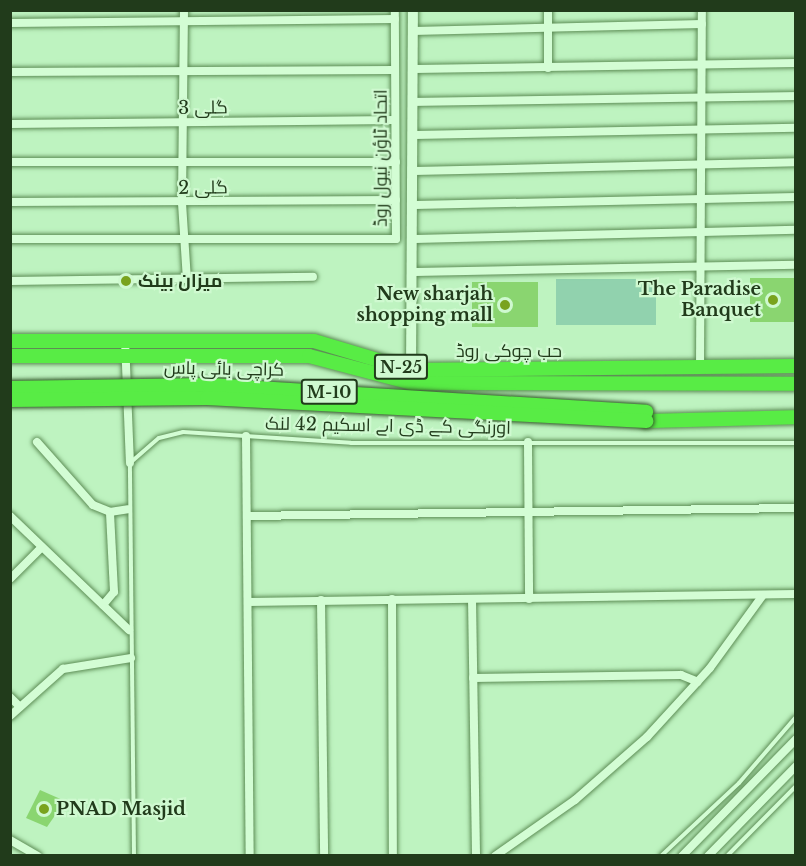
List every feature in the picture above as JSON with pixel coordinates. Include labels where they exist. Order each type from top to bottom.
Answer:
[{"type":"highway","name":"حب چوکی روڈ","points":[[10,341],[314,341],[411,376],[795,366]]},
{"type":"highway","points":[[10,356],[309,356],[411,376],[795,384]]},
{"type":"highway","name":"کراچی بائی پاس","points":[[10,388],[209,385],[646,417]]},
{"type":"highway","name":"کراچی بائی پاس","points":[[10,400],[207,398],[462,416],[795,417]]},
{"type":"street","points":[[183,10],[182,203],[187,279]]},
{"type":"street","points":[[411,376],[415,272],[413,10]]},
{"type":"street","points":[[548,10],[548,68]]},
{"type":"street","points":[[700,368],[699,199],[702,10]]},
{"type":"street","points":[[10,23],[183,22],[395,15]]},
{"type":"street","name":"اتحاد ٹاؤن نیول روڈ","points":[[186,240],[396,239],[395,15]]},
{"type":"street","points":[[413,31],[702,24]]},
{"type":"street","points":[[414,69],[795,63]]},
{"type":"street","points":[[10,72],[395,70]]},
{"type":"street","points":[[414,102],[795,96]]},
{"type":"street","name":"گلی 3","points":[[10,124],[396,120]]},
{"type":"street","points":[[414,135],[795,128]]},
{"type":"street","name":"گلی 2","points":[[10,162],[396,162]]},
{"type":"street","points":[[414,171],[795,162]]},
{"type":"street","points":[[415,205],[795,197]]},
{"type":"street","name":"گلی 2","points":[[10,202],[182,203],[396,200]]},
{"type":"street","points":[[415,239],[795,230]]},
{"type":"street","points":[[10,239],[186,240]]},
{"type":"street","points":[[415,272],[795,265]]},
{"type":"street","points":[[10,281],[313,277]]},
{"type":"street","points":[[125,340],[130,463]]},
{"type":"street","points":[[246,436],[250,855]]},
{"type":"street","points":[[37,442],[93,505],[110,512],[128,509]]},
{"type":"street","points":[[528,442],[529,598]]},
{"type":"street","points":[[248,516],[795,508]]},
{"type":"street","points":[[103,606],[114,592],[110,512]]},
{"type":"street","points":[[10,516],[129,630]]},
{"type":"street","points":[[10,579],[42,547]]},
{"type":"street","points":[[248,602],[795,594]]},
{"type":"street","points":[[495,855],[610,770],[698,682],[763,595]]},
{"type":"street","points":[[392,599],[393,855]]},
{"type":"street","points":[[472,599],[476,855]]},
{"type":"street","points":[[321,600],[324,855]]},
{"type":"street","points":[[10,716],[63,669],[131,658]]},
{"type":"street","points":[[473,678],[681,675],[698,682]]},
{"type":"street","points":[[10,697],[20,706]]},
{"type":"street","points":[[682,855],[795,739]]},
{"type":"street","points":[[708,855],[795,766]]},
{"type":"street","points":[[10,840],[36,855]]},
{"type":"lane","name":"اورنگی کے ڈی اے اسکیم 42 لنک","points":[[130,463],[159,438],[183,432],[351,443],[795,443]]},
{"type":"lane","points":[[130,463],[129,630],[134,855]]},
{"type":"lane","points":[[662,855],[739,783],[795,717]]},
{"type":"lane","points":[[727,855],[795,786]]},
{"type":"green space","points":[[556,279],[656,279],[656,325],[556,325]]},
{"type":"building","name":"The Paradise Banquet","points":[[750,278],[796,278],[796,322],[750,322]]},
{"type":"building","name":"New sharjah shopping mall","points":[[472,282],[538,282],[538,327],[472,327]]},
{"type":"building","name":"PNAD Masjid","points":[[40,790],[65,801],[47,827],[26,818]]},
{"type":"place","name":"میزان بینک","points":[[126,281]]},
{"type":"place","name":"The Paradise Banquet","points":[[773,300]]},
{"type":"place","name":"New sharjah shopping mall","points":[[505,305]]},
{"type":"place","name":"PNAD Masjid","points":[[44,809]]}]
